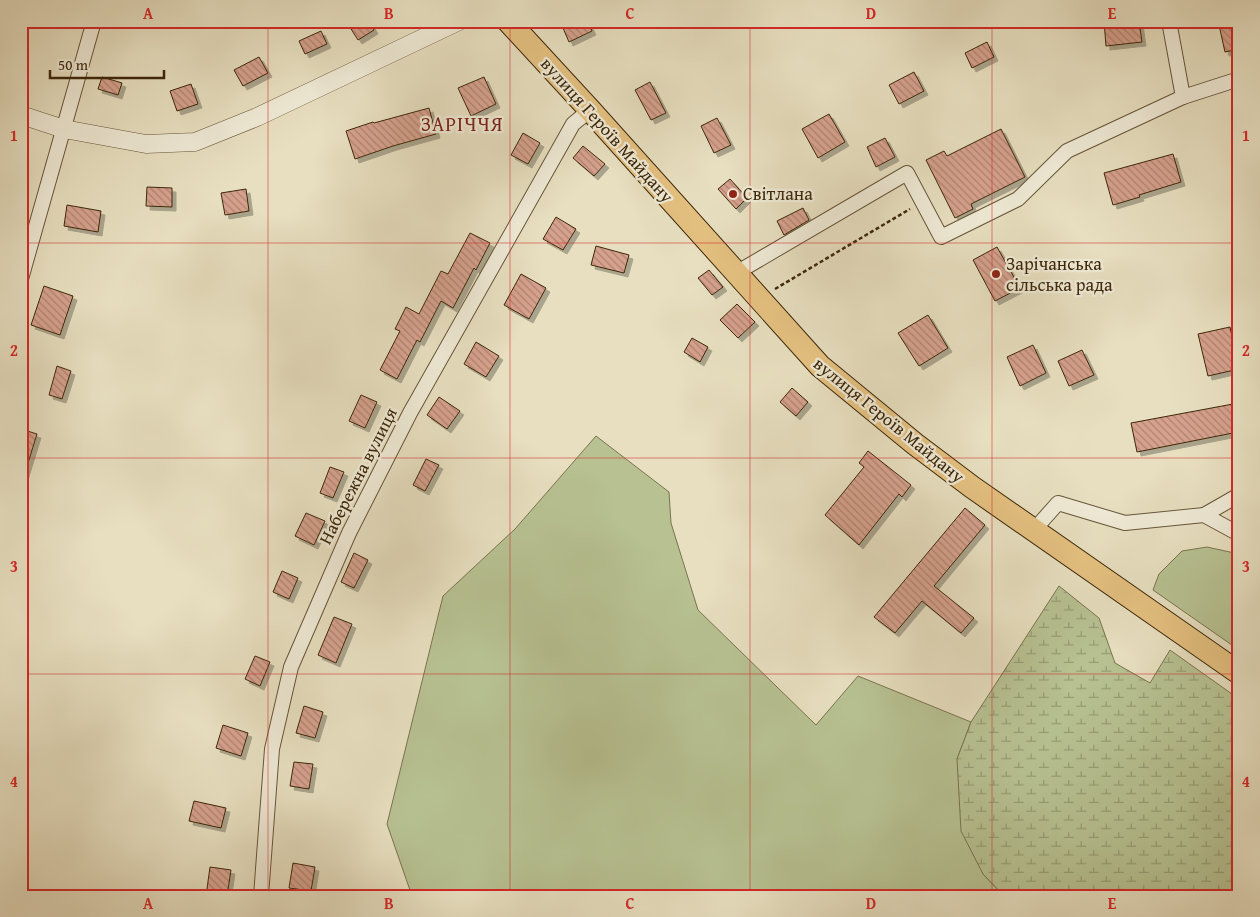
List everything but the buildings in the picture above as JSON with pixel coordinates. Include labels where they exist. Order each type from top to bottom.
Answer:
[{"type":"main road","name":"вулиця Героїв Майдану","points":[[508,21],[820,366],[915,444],[972,487],[1239,673]]},
{"type":"street","points":[[21,279],[94,21]]},
{"type":"street","points":[[21,115],[64,130],[146,144],[195,142],[257,117],[459,21]]},
{"type":"street","points":[[1169,21],[1183,97]]},
{"type":"street","points":[[736,273],[906,173],[941,237],[1018,199],[1067,150],[1183,97],[1239,79]]},
{"type":"street","name":"Набережна вулиця","points":[[261,896],[272,749],[291,667],[349,533],[410,414],[573,124],[590,110]]},
{"type":"street","points":[[1034,530],[1058,503],[1125,523],[1204,515],[1239,495]]},
{"type":"street","points":[[1204,515],[1239,534]]},
{"type":"path","points":[[759,298],[922,202]]},
{"type":"green space","points":[[596,436],[669,492],[671,523],[698,610],[816,725],[858,676],[971,722],[957,759],[983,874],[1004,896],[412,896],[387,824],[443,596],[515,529]]},
{"type":"green space","points":[[1207,547],[1239,554],[1239,650],[1153,590],[1159,574],[1182,551]]},
{"type":"green space","points":[[1059,586],[1099,618],[1115,663],[1150,683],[1170,650],[1239,699],[1239,896],[1004,896],[983,874],[961,831],[957,759],[971,722]]},
{"type":"place","name":"Світлана","points":[[733,194]]},
{"type":"place","name":"Зарічанська сільська рада","points":[[996,274]]},
{"type":"district","name":"ЗАРІЧЧЯ","points":[[462,124]]}]
